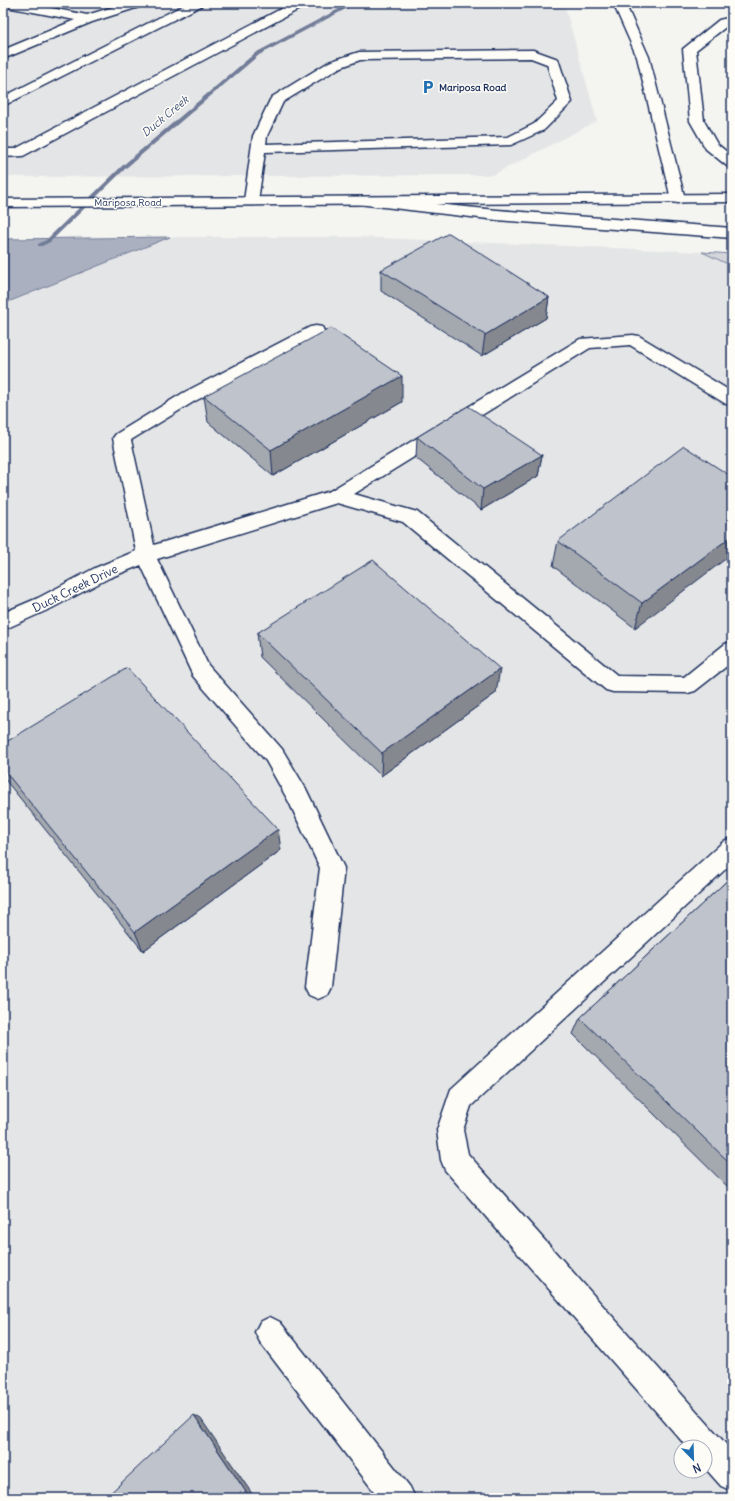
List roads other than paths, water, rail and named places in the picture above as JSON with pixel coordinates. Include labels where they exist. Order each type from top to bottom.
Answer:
[{"type":"main road","points":[[7,3],[88,19]]},
{"type":"main road","points":[[72,16],[76,3]]},
{"type":"main road","points":[[3,55],[88,19],[138,3]]},
{"type":"main road","points":[[3,102],[197,3]]},
{"type":"main road","points":[[3,153],[18,153],[301,3]]},
{"type":"main road","points":[[619,3],[643,57],[678,199]]},
{"type":"main road","points":[[732,21],[723,23],[689,49],[697,120],[711,146],[732,163]]},
{"type":"main road","points":[[251,201],[258,148],[260,136],[277,100],[334,65],[359,56],[533,54],[553,62],[565,102],[539,127],[511,141],[258,148]]},
{"type":"main road","name":"Mariposa Road","points":[[3,203],[732,198]]},
{"type":"main road","points":[[363,201],[497,215],[732,233]]},
{"type":"main road","points":[[316,331],[189,397],[122,438],[146,554],[200,670],[274,755],[298,796],[332,868],[318,987]]},
{"type":"main road","name":"Duck Creek Drive","points":[[3,622],[45,603],[102,573],[146,554],[337,496],[586,342],[633,340],[732,400]]},
{"type":"main road","points":[[337,496],[410,518],[612,684],[688,685],[732,650]]},
{"type":"main road","points":[[732,848],[460,1098],[450,1130],[455,1160],[732,1475]]},
{"type":"main road","points":[[270,1332],[399,1498]]},
{"type":"water","points":[[170,237],[3,304],[3,239]]},
{"type":"waterway","name":"Duck Creek","points":[[40,245],[48,241],[124,167],[257,54],[354,3]]},
{"type":"place","name":"Mariposa Road","points":[[428,87]]}]
